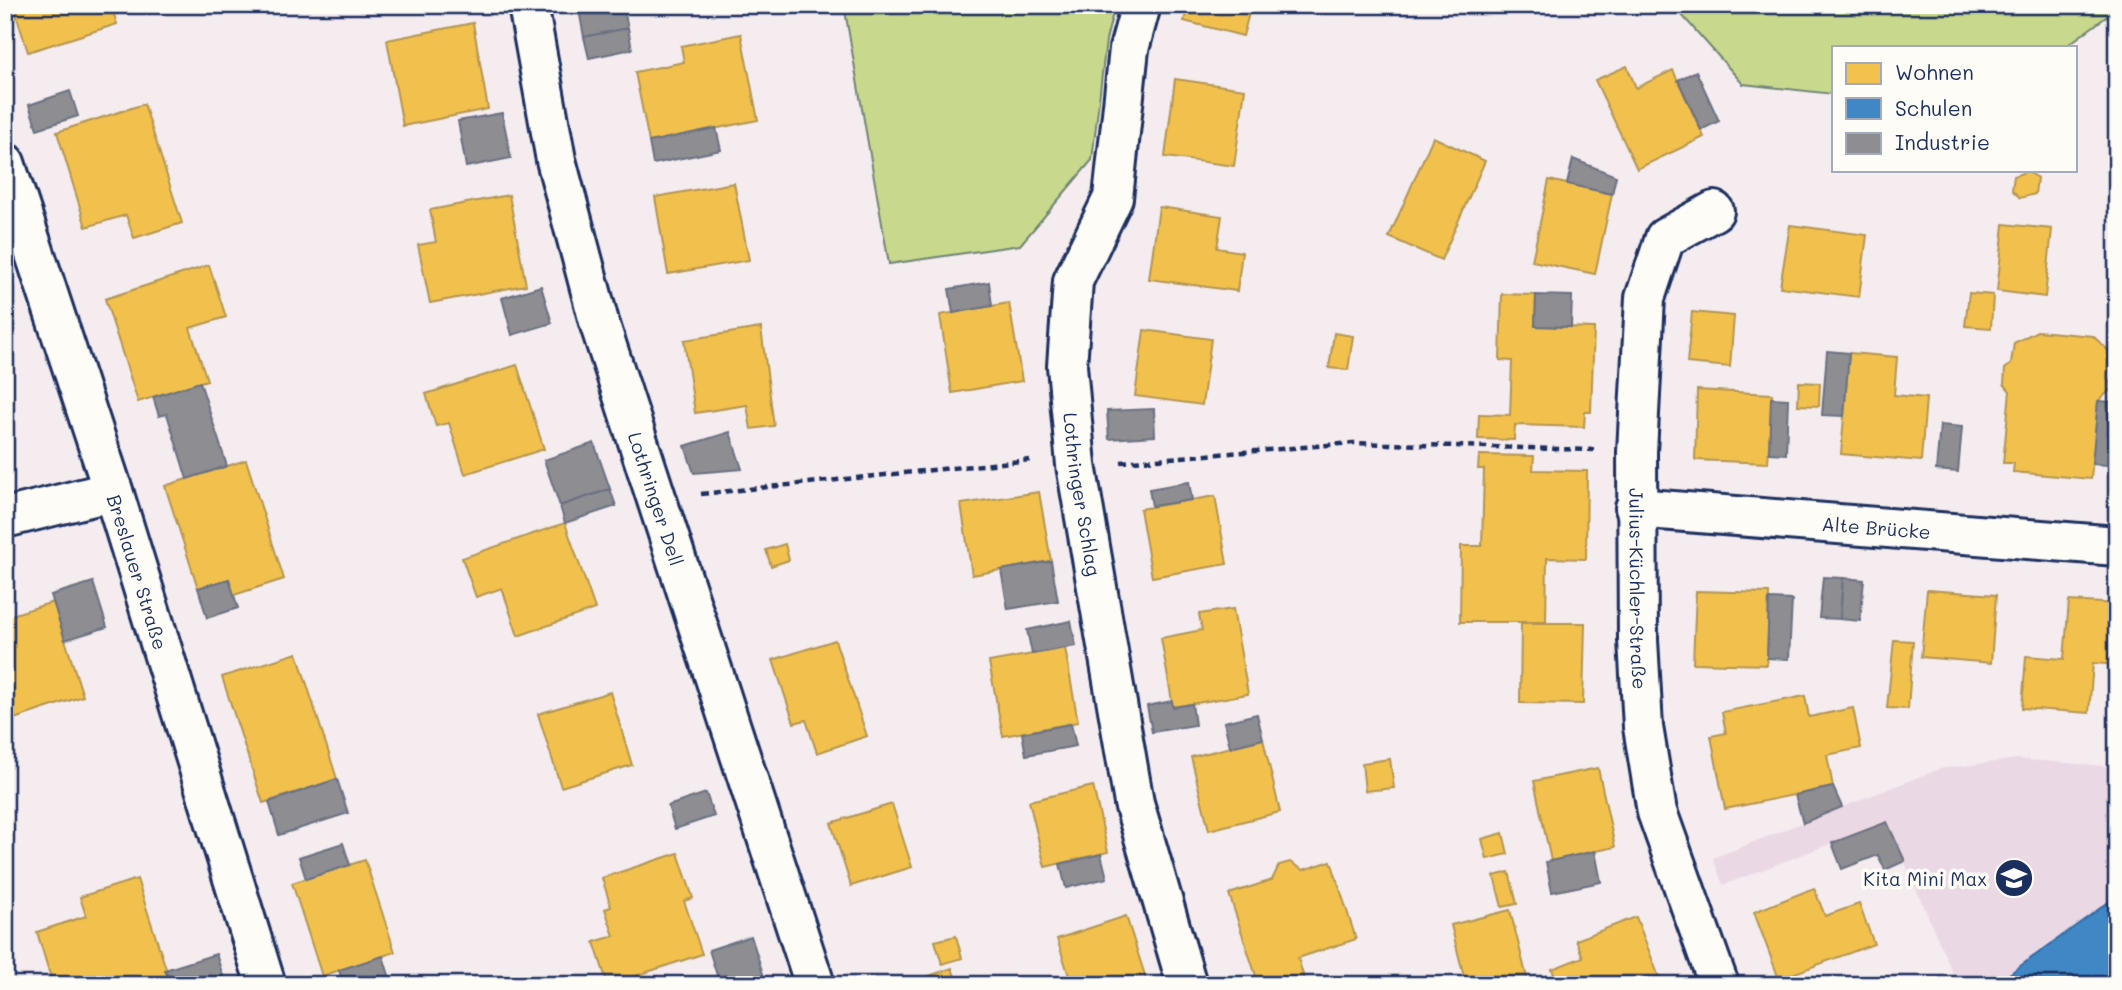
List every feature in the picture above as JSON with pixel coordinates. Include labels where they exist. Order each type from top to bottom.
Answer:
[{"type":"street","name":"Lothringer Dell","points":[[528,5],[559,172],[599,322],[659,498],[815,985]]},
{"type":"street","name":"Lothringer Schlag","points":[[1141,5],[1129,50],[1113,198],[1073,281],[1067,366],[1075,460],[1134,803],[1187,985]]},
{"type":"street","name":"Breslauer Straße","points":[[5,163],[12,176],[113,491],[266,985]]},
{"type":"street","name":"Julius-Küchler-Straße","points":[[1714,211],[1665,238],[1645,298],[1636,508],[1643,727],[1657,812],[1719,985]]},
{"type":"street","points":[[5,518],[113,491]]},
{"type":"street","name":"Alte Brücke","points":[[1636,508],[2117,546]]},
{"type":"path","points":[[659,498],[1075,460],[1353,443],[1637,452]]},
{"type":"shaded area","name":"Kita Mini Max","points":[[2018,759],[2117,767],[2117,985],[1958,985],[1887,822],[1723,885],[1713,858],[1939,769]]},
{"type":"green space","points":[[844,5],[1115,5],[1106,40],[1092,160],[1020,245],[889,264]]},
{"type":"green space","points":[[1673,5],[2117,5],[2117,9],[2066,46],[1832,46],[1832,94],[1743,84]]},
{"type":"building: Wohnen","points":[[13,5],[111,5],[117,24],[28,52]]},
{"type":"building: Wohnen","points":[[1188,5],[1251,5],[1243,36],[1184,21]]},
{"type":"building: Wohnen","points":[[473,23],[488,109],[403,126],[387,40]]},
{"type":"building: Wohnen","points":[[741,34],[758,120],[649,142],[635,72],[684,62],[681,46]]},
{"type":"building: Wohnen","points":[[1627,66],[1636,88],[1673,70],[1704,137],[1637,169],[1595,80]]},
{"type":"building: Wohnen","points":[[1175,79],[1245,89],[1234,166],[1165,157]]},
{"type":"building: Wohnen","points":[[144,104],[182,223],[134,238],[126,215],[86,227],[57,132]]},
{"type":"building: Wohnen","points":[[1433,137],[1485,161],[1441,260],[1389,237]]},
{"type":"building: Wohnen","points":[[2029,172],[2037,178],[2035,194],[2020,198],[2012,190],[2014,176]]},
{"type":"building: Wohnen","points":[[1549,180],[1612,194],[1595,274],[1532,261]]},
{"type":"building: Wohnen","points":[[734,183],[749,260],[668,274],[655,197]]},
{"type":"building: Wohnen","points":[[509,195],[526,285],[430,303],[418,245],[436,242],[430,210]]},
{"type":"building: Wohnen","points":[[1159,207],[1222,216],[1217,248],[1242,252],[1237,291],[1149,279]]},
{"type":"building: Wohnen","points":[[2004,224],[2052,229],[2045,297],[1997,291]]},
{"type":"building: Wohnen","points":[[1790,225],[1867,235],[1859,297],[1780,287]]},
{"type":"building: Wohnen","points":[[209,265],[226,317],[190,328],[207,380],[138,402],[105,299]]},
{"type":"building: Wohnen","points":[[1969,293],[1993,295],[1991,328],[1965,326]]},
{"type":"building: Wohnen","points":[[1502,294],[1536,295],[1535,326],[1594,328],[1591,412],[1585,412],[1584,427],[1515,425],[1514,440],[1478,439],[1479,414],[1510,415],[1512,361],[1500,360]]},
{"type":"building: Wohnen","points":[[1009,303],[1022,381],[952,393],[940,315]]},
{"type":"building: Wohnen","points":[[1692,312],[1734,316],[1730,367],[1687,363]]},
{"type":"building: Wohnen","points":[[761,328],[774,426],[751,429],[747,405],[695,413],[684,340]]},
{"type":"building: Wohnen","points":[[1144,330],[1211,339],[1202,405],[1135,396]]},
{"type":"building: Wohnen","points":[[2037,331],[2093,336],[2109,351],[2107,378],[2114,387],[2098,401],[2091,479],[2013,472],[2014,463],[2003,463],[2010,391],[2004,384],[2005,369],[2011,364],[2014,343]]},
{"type":"building: Wohnen","points":[[1334,333],[1353,336],[1348,370],[1329,368]]},
{"type":"building: Wohnen","points":[[1849,353],[1897,357],[1894,395],[1926,398],[1921,461],[1841,454]]},
{"type":"building: Wohnen","points":[[517,365],[544,449],[465,474],[449,423],[436,426],[426,394]]},
{"type":"building: Wohnen","points":[[1799,382],[1820,383],[1819,406],[1798,405]]},
{"type":"building: Wohnen","points":[[1697,390],[1772,394],[1768,463],[1695,460]]},
{"type":"building: Wohnen","points":[[1479,455],[1534,456],[1533,470],[1587,471],[1586,559],[1547,558],[1546,622],[1460,622],[1461,546],[1482,546],[1484,469],[1478,469]]},
{"type":"building: Wohnen","points":[[246,460],[284,579],[234,595],[229,579],[198,588],[165,486]]},
{"type":"building: Wohnen","points":[[1039,492],[1051,561],[972,575],[961,504]]},
{"type":"building: Wohnen","points":[[1215,496],[1227,564],[1152,577],[1140,509]]},
{"type":"building: Wohnen","points":[[565,523],[595,609],[518,636],[502,588],[476,597],[462,558]]},
{"type":"building: Wohnen","points":[[785,544],[789,560],[771,566],[766,550]]},
{"type":"building: Wohnen","points":[[1927,590],[1996,595],[1991,663],[1921,657]]},
{"type":"building: Wohnen","points":[[1696,591],[1769,593],[1767,665],[1693,663]]},
{"type":"building: Wohnen","points":[[2069,601],[2117,604],[2117,665],[2093,663],[2089,713],[2022,708],[2026,656],[2064,659]]},
{"type":"building: Wohnen","points":[[53,602],[83,696],[8,721],[15,742],[5,745],[5,617]]},
{"type":"building: Wohnen","points":[[1233,609],[1248,694],[1173,707],[1161,638],[1202,630],[1199,614]]},
{"type":"building: Wohnen","points":[[1521,623],[1585,623],[1583,704],[1520,703]]},
{"type":"building: Wohnen","points":[[835,640],[867,736],[817,753],[806,720],[794,723],[773,660]]},
{"type":"building: Wohnen","points":[[1894,640],[1913,641],[1908,709],[1887,708]]},
{"type":"building: Wohnen","points":[[1065,648],[1078,722],[1003,736],[989,662]]},
{"type":"building: Wohnen","points":[[297,653],[337,779],[263,803],[222,677]]},
{"type":"building: Wohnen","points":[[610,692],[632,765],[561,787],[538,714]]},
{"type":"building: Wohnen","points":[[1805,696],[1809,717],[1853,708],[1861,748],[1827,755],[1833,787],[1725,809],[1711,736],[1726,733],[1722,712]]},
{"type":"building: Wohnen","points":[[1263,739],[1280,812],[1209,830],[1191,757]]},
{"type":"building: Wohnen","points":[[1390,759],[1394,788],[1365,791],[1362,763]]},
{"type":"building: Wohnen","points":[[1598,768],[1615,847],[1551,861],[1534,781]]},
{"type":"building: Wohnen","points":[[1093,786],[1108,852],[1045,867],[1029,801]]},
{"type":"building: Wohnen","points":[[892,804],[912,867],[851,886],[831,823]]},
{"type":"building: Wohnen","points":[[1503,833],[1508,854],[1487,859],[1482,839]]},
{"type":"building: Wohnen","points":[[678,853],[693,898],[684,901],[702,954],[608,985],[594,942],[614,936],[605,909],[611,907],[602,878]]},
{"type":"building: Wohnen","points":[[365,860],[395,952],[322,976],[292,883]]},
{"type":"building: Wohnen","points":[[1331,861],[1356,939],[1298,958],[1306,985],[1259,985],[1229,894],[1272,880],[1279,865],[1290,862],[1303,870]]},
{"type":"building: Wohnen","points":[[1509,872],[1517,904],[1502,907],[1494,876]]},
{"type":"building: Wohnen","points":[[137,879],[171,984],[53,985],[37,932],[86,916],[80,897]]},
{"type":"building: Wohnen","points":[[1814,888],[1825,916],[1859,904],[1874,944],[1779,979],[1754,912]]},
{"type":"building: Wohnen","points":[[1510,910],[1528,982],[1466,985],[1451,925]]},
{"type":"building: Wohnen","points":[[1126,916],[1148,985],[1072,985],[1057,939]]},
{"type":"building: Wohnen","points":[[1636,917],[1662,985],[1558,985],[1552,969],[1583,957],[1576,940]]},
{"type":"building: Wohnen","points":[[956,936],[962,958],[942,964],[935,941]]},
{"type":"building: Wohnen","points":[[952,968],[958,985],[903,985]]},
{"type":"building: Schulen","points":[[2117,896],[2117,985],[2016,985],[2008,975]]},
{"type":"building: Industrie","points":[[602,5],[623,5],[628,28],[584,37],[579,10]]},
{"type":"building: Industrie","points":[[628,28],[632,49],[589,58],[584,37]]},
{"type":"building: Industrie","points":[[1696,71],[1719,121],[1701,130],[1678,80]]},
{"type":"building: Industrie","points":[[70,91],[78,116],[37,129],[29,105]]},
{"type":"building: Industrie","points":[[502,113],[511,158],[466,167],[458,121]]},
{"type":"building: Industrie","points":[[716,128],[721,150],[653,164],[649,142]]},
{"type":"building: Industrie","points":[[1573,159],[1616,176],[1612,194],[1567,184]]},
{"type":"building: Industrie","points":[[989,282],[992,306],[953,313],[949,289]]},
{"type":"building: Industrie","points":[[541,286],[552,323],[512,335],[502,298]]},
{"type":"building: Industrie","points":[[1536,295],[1572,296],[1571,327],[1535,326]]},
{"type":"building: Industrie","points":[[1827,351],[1849,353],[1844,416],[1822,415]]},
{"type":"building: Industrie","points":[[200,382],[227,466],[187,479],[167,414],[159,416],[153,397]]},
{"type":"building: Industrie","points":[[1771,398],[1788,399],[1786,454],[1769,453]]},
{"type":"building: Industrie","points":[[2098,401],[2112,402],[2107,465],[2092,464]]},
{"type":"building: Industrie","points":[[1154,409],[1155,436],[1109,439],[1107,411]]},
{"type":"building: Industrie","points":[[1940,425],[1962,427],[1958,472],[1936,470]]},
{"type":"building: Industrie","points":[[730,432],[742,469],[694,473],[685,446]]},
{"type":"building: Industrie","points":[[594,443],[610,489],[560,506],[544,460]]},
{"type":"building: Industrie","points":[[1189,482],[1192,500],[1152,506],[1149,489]]},
{"type":"building: Industrie","points":[[610,489],[616,506],[565,523],[560,506]]},
{"type":"building: Industrie","points":[[1051,561],[1058,601],[1008,609],[1001,570]]},
{"type":"building: Industrie","points":[[1823,577],[1843,578],[1840,619],[1819,618]]},
{"type":"building: Industrie","points":[[1843,578],[1864,580],[1860,621],[1840,619]]},
{"type":"building: Industrie","points":[[229,579],[238,608],[207,618],[198,588]]},
{"type":"building: Industrie","points":[[93,582],[107,627],[65,640],[51,595]]},
{"type":"building: Industrie","points":[[1769,599],[1792,600],[1789,659],[1767,658]]},
{"type":"building: Industrie","points":[[1071,621],[1076,646],[1032,654],[1027,630]]},
{"type":"building: Industrie","points":[[1172,701],[1173,707],[1192,704],[1195,725],[1152,732],[1147,706]]},
{"type":"building: Industrie","points":[[1257,714],[1263,739],[1230,747],[1224,722]]},
{"type":"building: Industrie","points":[[1071,724],[1076,746],[1026,755],[1022,733]]},
{"type":"building: Industrie","points":[[337,779],[348,813],[279,835],[269,802]]},
{"type":"building: Industrie","points":[[1833,787],[1842,807],[1803,823],[1795,795]]},
{"type":"building: Industrie","points":[[706,793],[714,816],[675,829],[668,806]]},
{"type":"building: Industrie","points":[[1887,822],[1905,861],[1885,870],[1878,855],[1842,869],[1832,843]]},
{"type":"building: Industrie","points":[[343,843],[350,865],[306,879],[299,857]]},
{"type":"building: Industrie","points":[[1595,851],[1601,882],[1552,892],[1546,862]]},
{"type":"building: Industrie","points":[[1101,854],[1107,878],[1066,888],[1060,864]]},
{"type":"building: Industrie","points":[[751,936],[765,980],[750,985],[720,985],[709,950]]},
{"type":"building: Industrie","points":[[216,954],[226,985],[171,985],[165,970]]},
{"type":"building: Industrie","points":[[383,956],[392,985],[343,985],[339,970]]},
{"type":"place","name":"Kita Mini Max","points":[[2014,878]]}]
